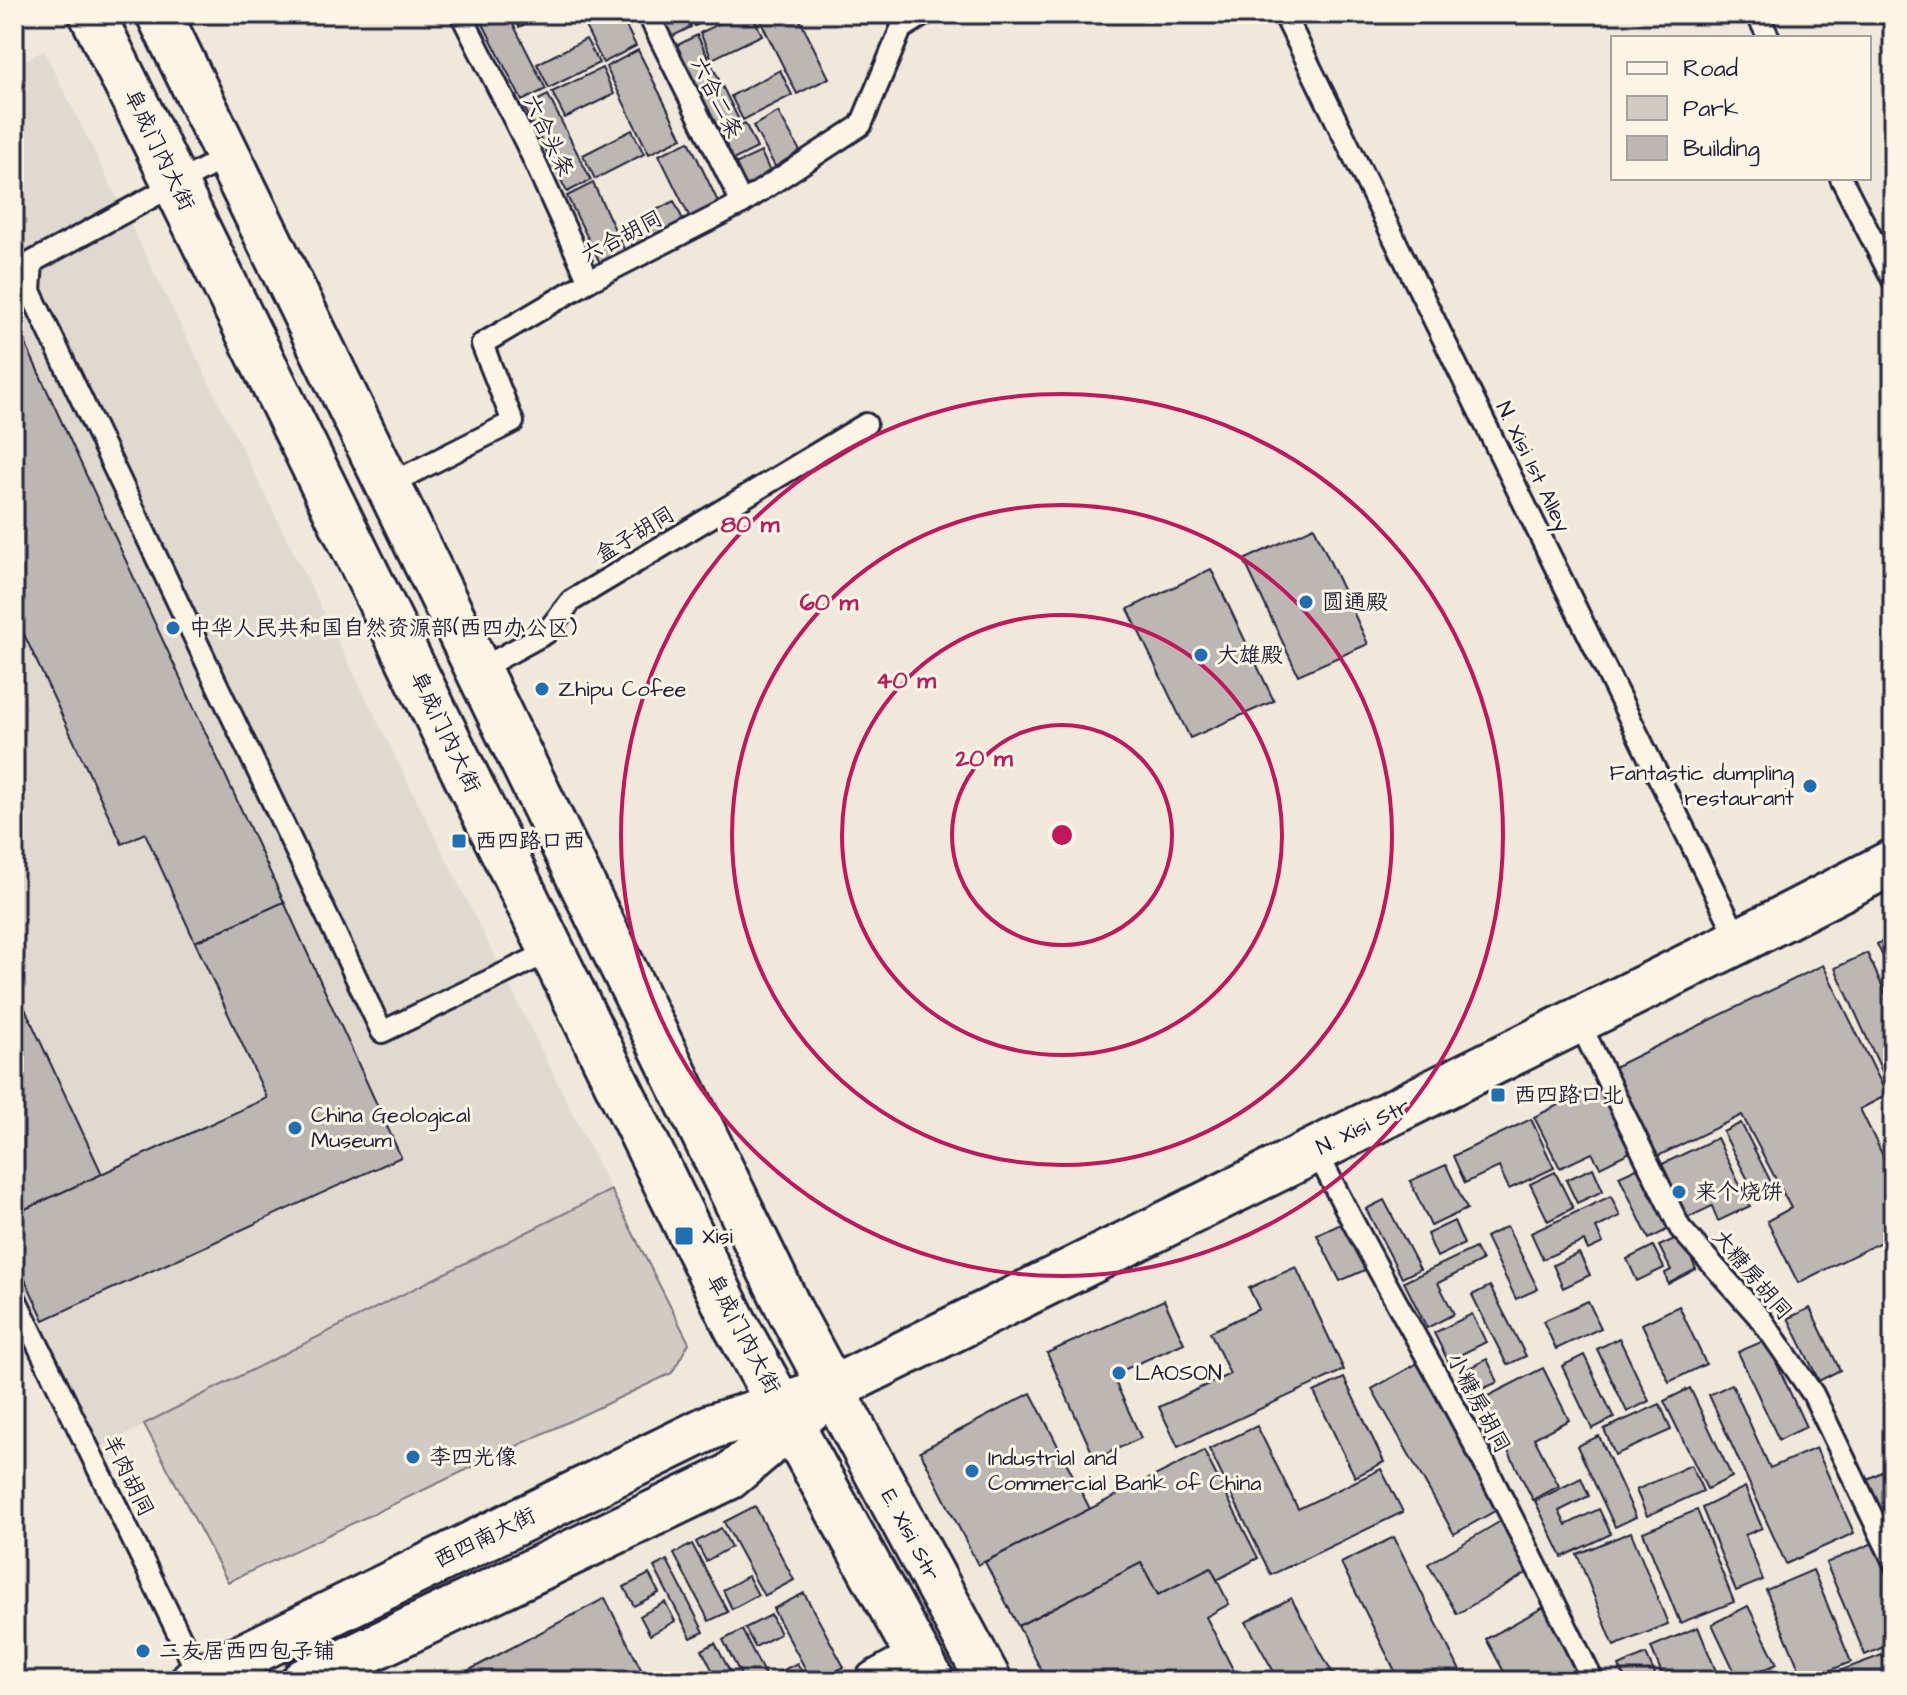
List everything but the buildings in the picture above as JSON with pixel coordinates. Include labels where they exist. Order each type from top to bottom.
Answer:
[{"type":"main road","name":"阜成门内大街","points":[[92,14],[736,1326],[785,1415]]},
{"type":"main road","points":[[159,14],[790,1311],[832,1389]]},
{"type":"main road","name":"N. Xisi Str","points":[[785,1415],[1893,862]]},
{"type":"main road","name":"E. Xisi Str","points":[[832,1389],[989,1681]]},
{"type":"main road","points":[[304,1681],[729,1477],[785,1415],[925,1669]]},
{"type":"main road","name":"西四南大街","points":[[197,1679],[713,1426],[785,1415]]},
{"type":"street","points":[[876,1681],[925,1669]]},
{"type":"lane","name":"六合头条","points":[[461,14],[528,147],[589,281]]},
{"type":"lane","name":"六合二条","points":[[648,14],[742,203]]},
{"type":"lane","name":"六合胡同","points":[[388,485],[513,422],[482,344],[589,281],[742,203],[861,125],[901,29],[925,14]]},
{"type":"lane","name":"N. Xisi 1st Alley","points":[[1284,14],[1739,941]]},
{"type":"lane","points":[[1757,14],[1768,36]]},
{"type":"lane","points":[[228,156],[32,262],[30,291],[382,1032],[551,951]]},
{"type":"lane","points":[[1842,180],[1893,280]]},
{"type":"lane","name":"盒子胡同","points":[[478,670],[546,633],[571,601],[866,424]]},
{"type":"lane","name":"大糖房胡同","points":[[1578,1020],[1680,1228],[1761,1319],[1813,1394],[1893,1560]]},
{"type":"lane","name":"小糖房胡同","points":[[1316,1150],[1553,1594],[1593,1681]]},
{"type":"lane","name":"羊肉胡同","points":[[14,1296],[197,1679]]},
{"type":"shaded area","name":"中华人民共和国自然资源部(西四办公区)","points":[[44,51],[611,1190],[100,1448],[14,1269],[14,65]]},
{"type":"green space","points":[[611,1190],[689,1343],[672,1373],[228,1582],[144,1424]]},
{"type":"place","name":"圆通殿","points":[[1306,602]]},
{"type":"place","name":"中华人民共和国自然资源部(西四办公区)","points":[[173,628]]},
{"type":"place","name":"大雄殿","points":[[1201,655]]},
{"type":"place","name":"Zhipu Cofee","points":[[542,689]]},
{"type":"place","name":"Fantastic dumpling restaurant","points":[[1810,786]]},
{"type":"place","name":"西四路口西","points":[[459,841]]},
{"type":"place","name":"西四路口北","points":[[1498,1095]]},
{"type":"place","name":"China Geological Museum","points":[[295,1128]]},
{"type":"place","name":"来个烧饼","points":[[1679,1192]]},
{"type":"place","name":"Xisi","points":[[684,1236]]},
{"type":"place","name":"LAOSON","points":[[1119,1373]]},
{"type":"place","name":"李四光像","points":[[413,1457]]},
{"type":"place","name":"Industrial and Commercial Bank of China","points":[[972,1471]]},
{"type":"place","name":"二友居西四包子铺","points":[[143,1651]]}]
